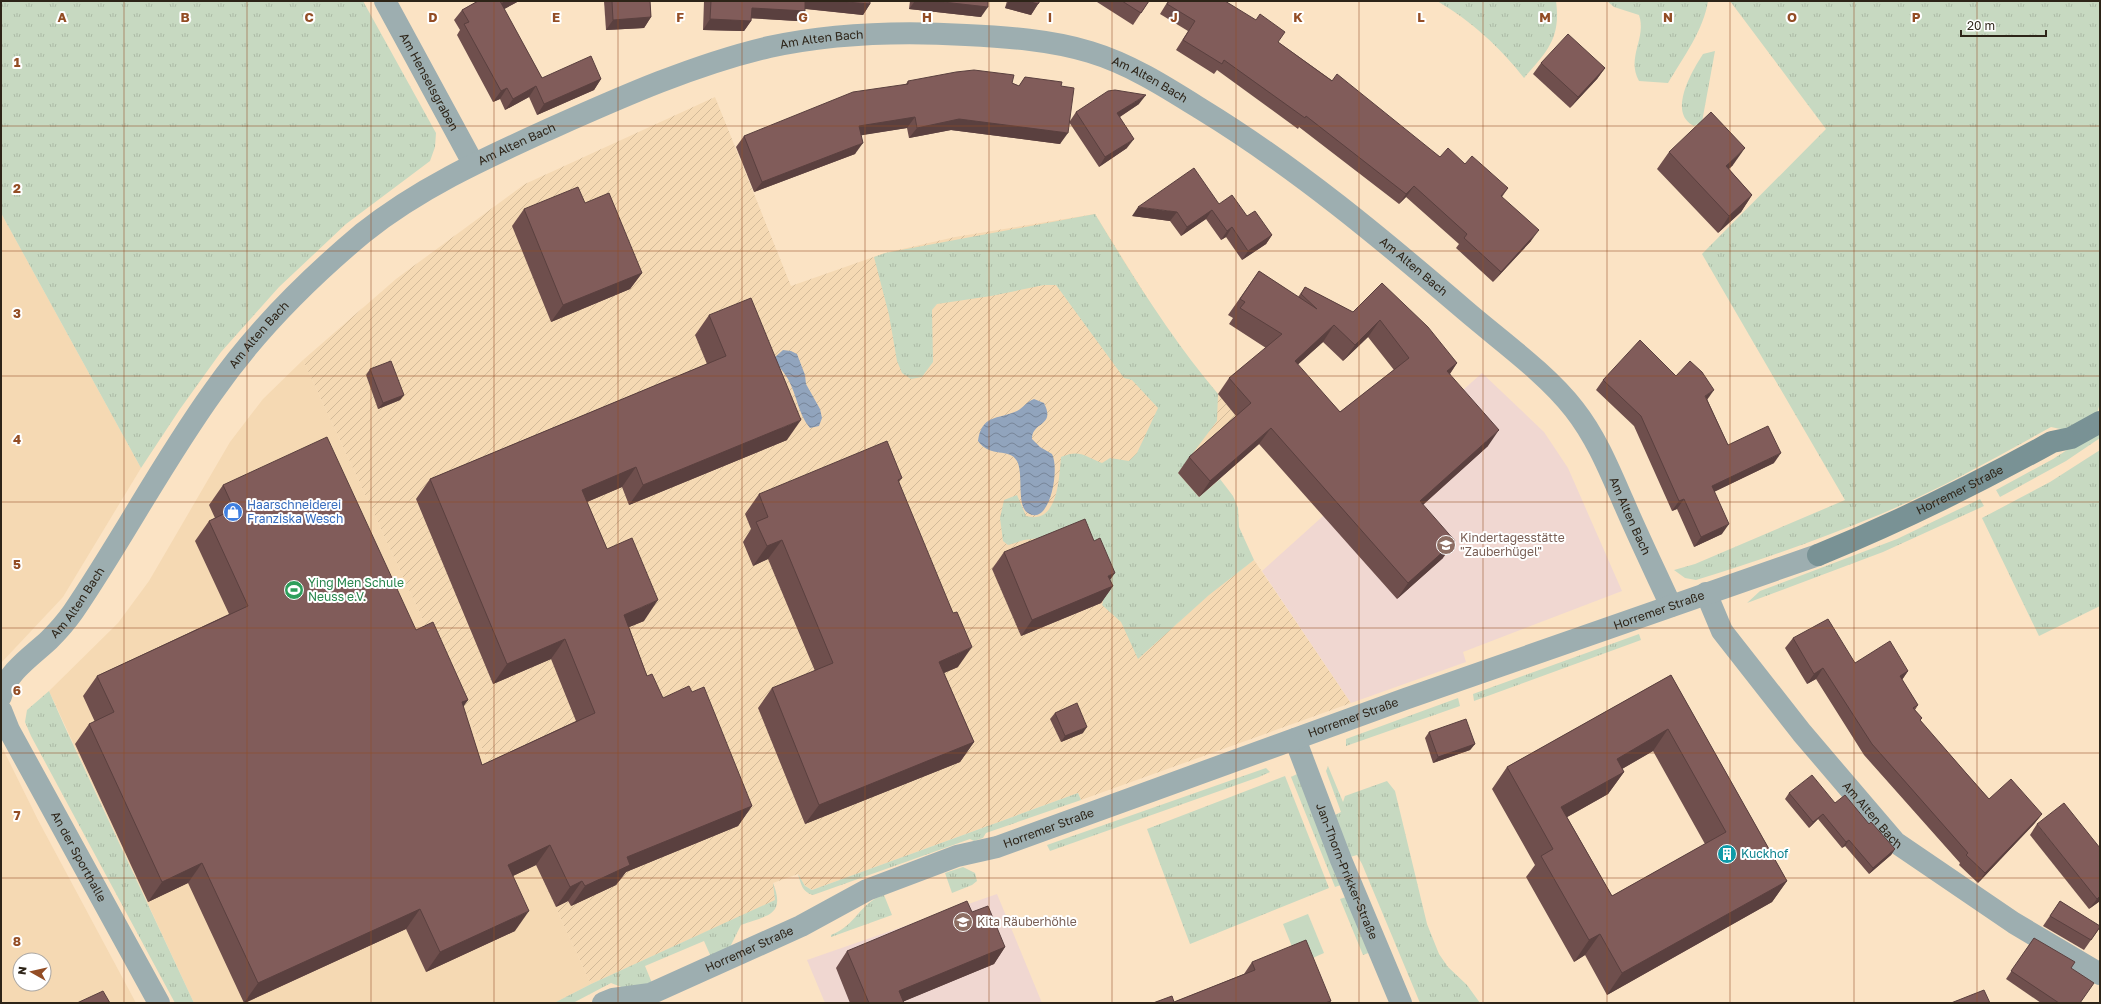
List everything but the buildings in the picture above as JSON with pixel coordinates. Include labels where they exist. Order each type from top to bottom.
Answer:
[{"type":"main road","name":"Horremer Straße","points":[[1818,555],[1883,529],[1926,509],[2052,442],[2071,438],[2100,422]]},
{"type":"street","name":"Am Henselsgraben","points":[[385,1],[473,163]]},
{"type":"street","name":"Am Alten Bach","points":[[1,696],[6,683],[15,672],[49,640],[73,612],[201,409],[238,358],[266,326],[304,288],[364,232],[413,198],[473,163],[594,109],[676,76],[770,47],[848,35],[892,32],[935,33],[1046,43],[1084,50],[1114,60],[1195,105],[1281,162],[1403,257],[1547,381],[1572,406],[1591,432],[1608,465],[1671,606]]},
{"type":"street","name":"Horremer Straße","points":[[603,1003],[613,999],[650,994],[802,926],[874,888],[957,856],[997,847],[1295,739],[1706,593],[1818,555]]},
{"type":"street","name":"Am Alten Bach","points":[[1706,593],[1722,631],[1802,733],[1895,842],[2008,919],[2100,974]]},
{"type":"street","name":"An der Sporthalle","points":[[1,710],[9,730],[159,1003]]},
{"type":"street","name":"Jan-Thorn-Prikker-Straße","points":[[1295,739],[1341,860],[1401,1003]]},
{"type":"shaded area","points":[[715,97],[791,286],[885,253],[955,237],[1095,214],[1154,309],[1188,358],[1238,418],[1132,512],[1209,594],[1254,560],[1351,703],[1081,800],[1078,793],[812,890],[805,886],[798,874],[773,883],[776,900],[591,984],[303,360],[396,279],[525,184]]},
{"type":"shaded area","points":[[1,213],[141,468],[63,597],[1,663]]},
{"type":"shaded area","points":[[303,360],[591,984],[554,1003],[194,1003],[49,691],[118,623],[149,581],[230,442],[263,399]]},
{"type":"shaded area","name":"Kindertagesstätte \"Zauberhügel\"","points":[[1482,373],[1544,432],[1568,468],[1622,591],[1463,652],[1466,662],[1351,703],[1262,571]]},
{"type":"shaded area","points":[[1,745],[38,820],[136,1003],[1,1003]]},
{"type":"shaded area","name":"Kita Räuberhöhle","points":[[997,894],[1042,1003],[825,1003],[807,960]]},
{"type":"green space","points":[[1,1],[363,1],[436,133],[435,147],[430,161],[346,224],[279,287],[221,352],[180,409],[141,468],[1,213]]},
{"type":"green space","points":[[1437,1],[1556,1],[1557,14],[1554,35],[1546,52],[1524,78],[1495,45],[1484,35]]},
{"type":"green space","points":[[1607,1],[1708,1],[1706,12],[1698,33],[1668,83],[1639,81],[1636,72],[1635,56],[1641,32],[1639,15],[1614,7]]},
{"type":"green space","points":[[1730,1],[2100,1],[2100,402],[2097,414],[2070,431],[2051,427],[1946,484],[1881,514],[1789,549],[1696,580],[1685,578],[1674,570],[1695,564],[1845,500],[1702,254],[1826,129]]},
{"type":"green space","points":[[1715,51],[1702,122],[1694,126],[1686,120],[1682,112],[1684,92],[1693,71],[1703,54]]},
{"type":"green space","points":[[1095,214],[1138,284],[1168,329],[1218,394],[1217,421],[1178,473],[1199,497],[1220,479],[1233,496],[1238,508],[1239,527],[1254,560],[1209,595],[1138,659],[1121,622],[1102,605],[1103,602],[1076,533],[1024,540],[1008,545],[1003,541],[1000,518],[1004,500],[1017,495],[1026,516],[1037,517],[1045,514],[1051,507],[1055,498],[1061,457],[1073,454],[1082,454],[1102,463],[1110,458],[1129,461],[1137,453],[1158,408],[1132,380],[1124,378],[1056,285],[1044,285],[991,296],[937,304],[932,310],[933,362],[922,377],[911,379],[902,373],[897,361],[889,315],[874,257],[885,253]]},
{"type":"green space","points":[[2100,429],[2100,438],[2066,461],[2000,497],[1996,490],[2053,459]]},
{"type":"green space","points":[[2100,450],[2100,606],[2039,636],[1982,518],[2050,482]]},
{"type":"green space","points":[[1980,499],[1984,506],[1883,552],[1747,603],[1760,591],[1897,539]]},
{"type":"green space","points":[[1639,634],[1641,640],[1474,701],[1473,694]]},
{"type":"green space","points":[[49,691],[194,1003],[175,1003],[31,736],[25,722],[27,710]]},
{"type":"green space","points":[[1458,698],[1460,706],[1346,746],[1346,739]]},
{"type":"green space","points":[[1328,766],[1343,802],[1345,796],[1387,781],[1395,791],[1427,924],[1439,954],[1448,967],[1467,985],[1480,1003],[1420,1003],[1362,864],[1357,855],[1347,858],[1331,817],[1341,812],[1326,771]]},
{"type":"green space","points":[[1266,768],[1270,772],[1259,777],[1050,851],[1047,845]]},
{"type":"green space","points":[[1299,773],[1344,884],[1335,887],[1291,777]]},
{"type":"green space","points":[[1285,776],[1329,888],[1190,944],[1147,829]]},
{"type":"green space","points":[[1078,793],[1081,800],[986,833],[983,838],[974,841],[970,839],[813,895],[804,890],[800,881],[798,874],[805,886],[812,890]]},
{"type":"green space","points":[[963,867],[975,873],[977,881],[972,885],[952,893],[945,873]]},
{"type":"green space","points":[[773,883],[777,902],[772,913],[741,925],[730,947],[711,957],[704,941],[645,966],[652,983],[624,988],[611,983],[573,1003],[554,1003],[591,984],[775,900]]},
{"type":"green space","points":[[884,895],[892,915],[831,937],[831,935],[847,926],[869,903]]},
{"type":"green space","points":[[1349,896],[1371,952],[1363,955],[1340,899]]},
{"type":"green space","points":[[1308,914],[1324,953],[1299,964],[1283,924]]},
{"type":"water","points":[[783,350],[791,351],[797,354],[805,375],[806,384],[820,409],[822,418],[819,426],[810,428],[806,423],[791,385],[774,358]]},
{"type":"water","points":[[1034,399],[1044,403],[1047,416],[1033,433],[1032,439],[1040,447],[1052,454],[1055,472],[1054,483],[1047,504],[1042,512],[1036,515],[1028,513],[1022,504],[1019,467],[1014,457],[1009,454],[988,450],[978,441],[980,432],[987,422],[1017,411]]},
{"type":"place","name":"Haarschneiderei Franziska Wesch","points":[[233,512]]},
{"type":"place","name":"Kindertagesstätte \"Zauberhügel\"","points":[[1446,545]]},
{"type":"place","name":"Ying Men Schule Neuss e.V.","points":[[294,590]]},
{"type":"place","name":"Kuckhof","points":[[1727,854]]},
{"type":"place","name":"Kita Räuberhöhle","points":[[963,922]]}]
